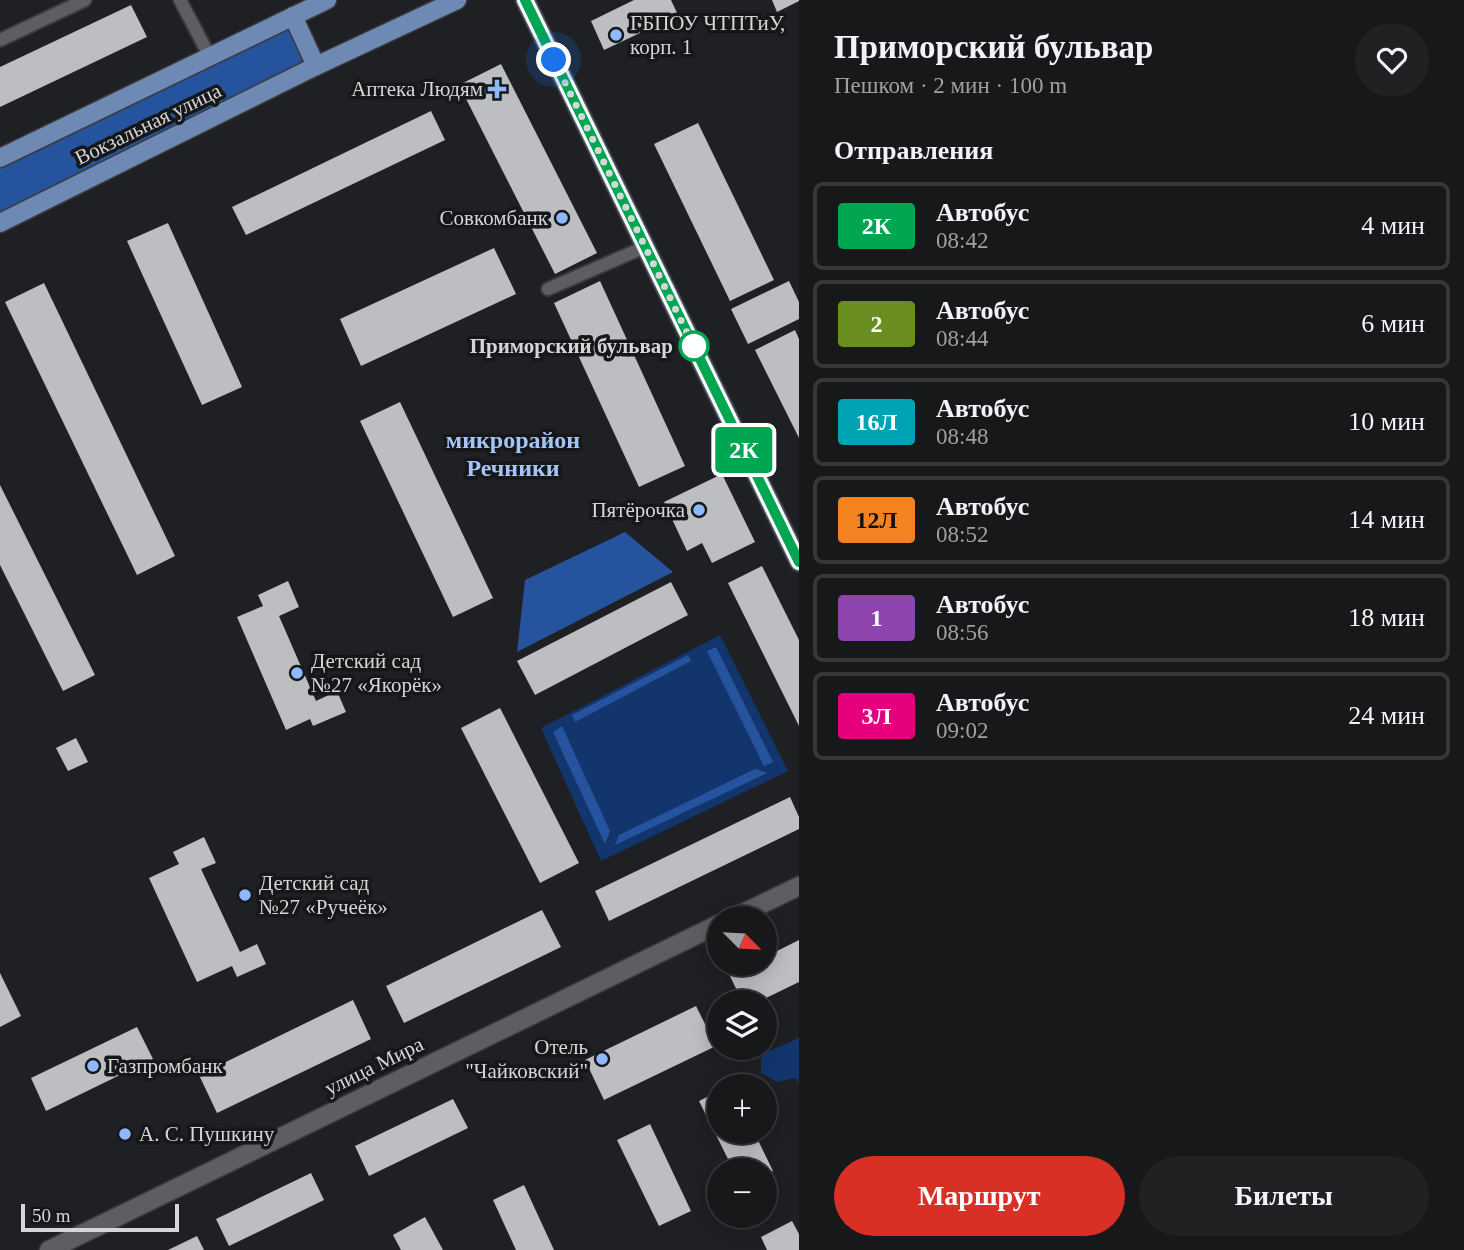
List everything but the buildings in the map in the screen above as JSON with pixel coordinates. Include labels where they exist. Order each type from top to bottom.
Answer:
[{"type":"main road","name":"Вокзальная улица","points":[[0,158],[327,0]]},
{"type":"main road","name":"Вокзальная улица","points":[[0,223],[316,66],[457,0]]},
{"type":"main road","points":[[293,16],[316,66]]},
{"type":"street","points":[[525,0],[799,562]]},
{"type":"street","points":[[758,906],[799,886]]},
{"type":"street","name":"улица Мира","points":[[49,1250],[707,930]]},
{"type":"lane","points":[[0,40],[85,0]]},
{"type":"lane","points":[[180,0],[209,57]]},
{"type":"lane","points":[[548,289],[645,247]]},
{"type":"shaded area","points":[[291,22],[310,63],[0,218],[0,162]]},
{"type":"shaded area","points":[[625,532],[673,572],[517,652],[525,580]]},
{"type":"shaded area","points":[[720,635],[788,771],[601,861],[541,728]]},
{"type":"shaded area","points":[[716,647],[773,762],[764,766],[707,651]]},
{"type":"shaded area","points":[[688,655],[691,661],[575,722],[572,715]]},
{"type":"shaded area","points":[[562,726],[610,831],[605,844],[553,732]]},
{"type":"shaded area","points":[[755,769],[767,773],[615,845],[619,835]]},
{"type":"shaded area","points":[[799,1037],[799,1083],[795,1078],[777,1082],[777,1074],[761,1073],[761,1060],[777,1060],[777,1048]]},
{"type":"bus line","name":"2К","points":[[525,0],[799,562]]},
{"type":"place","name":"ГБПОУ ЧТПТиУ, корп. 1","points":[[616,35]]},
{"type":"place","name":"Аптека Людям","points":[[497,89]]},
{"type":"place","name":"Совкомбанк","points":[[562,218]]},
{"type":"place","name":"Приморский бульвар","points":[[694,346]]},
{"type":"place","name":"Пятёрочка","points":[[699,510]]},
{"type":"place","name":"Детский сад №27 «Якорёк»","points":[[297,673]]},
{"type":"place","name":"Детский сад №27 «Ручеёк»","points":[[245,895]]},
{"type":"place","name":"Отель \"Чайковский\"","points":[[602,1059]]},
{"type":"place","name":"Газпромбанк","points":[[93,1066]]},
{"type":"place","name":"А. С. Пушкину","points":[[125,1134]]},
{"type":"district","name":"микрорайон Речники","points":[[513,454]]},
{"type":"route","points":[[554,60],[694,346]]}]
